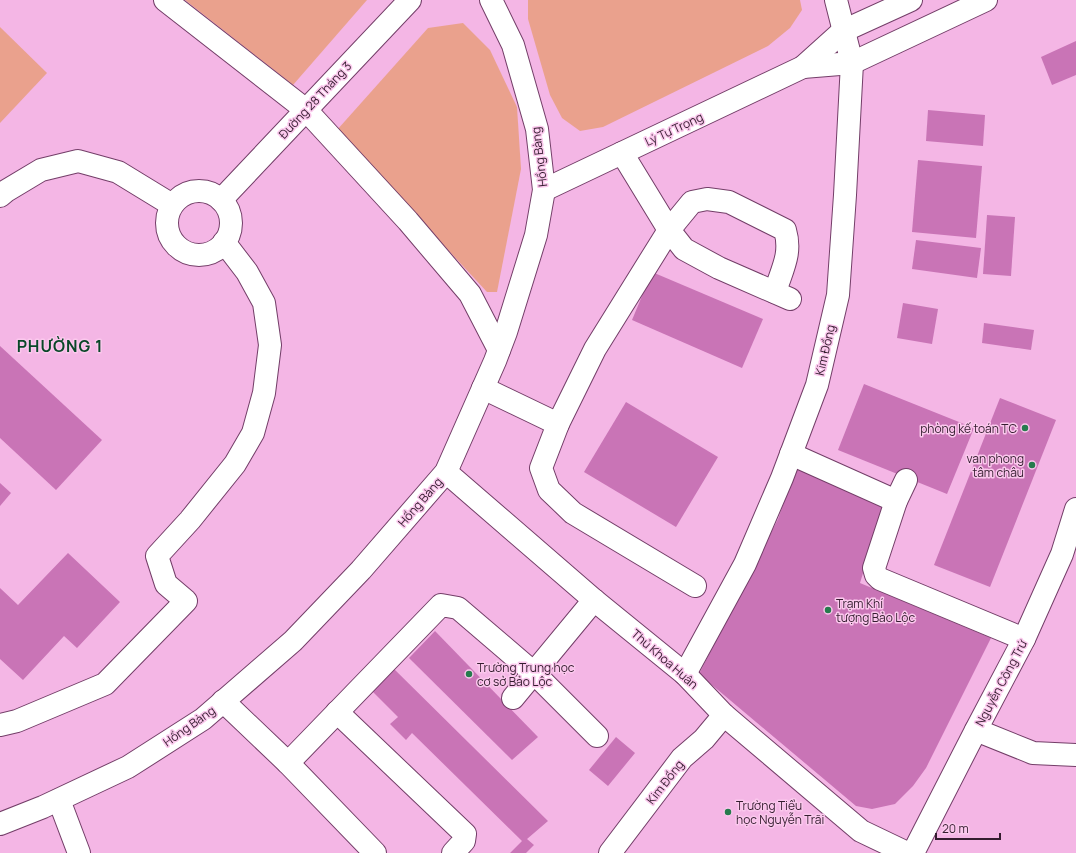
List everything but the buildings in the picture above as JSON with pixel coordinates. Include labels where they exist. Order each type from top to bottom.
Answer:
[{"type":"street","points":[[165,0],[306,110],[408,221],[470,294],[499,350]]},
{"type":"street","name":"Đường 28 Tháng 3","points":[[221,200],[410,0]]},
{"type":"street","name":"Hồng Bàng","points":[[0,824],[59,800],[128,767],[203,719],[293,641],[361,570],[446,472],[506,332],[536,235],[544,190],[537,130],[513,45],[491,0]]},
{"type":"street","name":"Kim Đồng","points":[[685,674],[745,564],[782,478],[817,385],[838,295],[852,63],[836,0]]},
{"type":"street","name":"Lý Tự Trọng","points":[[544,190],[804,67],[844,31],[910,0]]},
{"type":"street","name":"Lý Tự Trọng","points":[[804,67],[852,63],[986,0]]},
{"type":"street","points":[[622,153],[669,230],[684,249],[719,268],[782,296],[788,241],[785,230],[729,202],[707,199],[692,202],[669,230],[595,349],[558,424],[541,468],[549,490],[573,513],[695,586]]},
{"type":"street","points":[[0,196],[41,170],[78,161],[118,172],[172,205]]},
{"type":"street","points":[[201,191],[212,194],[221,200],[227,209],[230,219],[230,229],[220,247],[212,253],[202,256],[191,255],[182,251],[174,244],[168,235],[166,224],[168,213],[172,205],[181,196],[191,192],[201,191]]},
{"type":"street","points":[[0,725],[17,721],[105,684],[186,601],[166,584],[157,556],[190,520],[235,464],[254,433],[264,393],[270,345],[264,303],[247,272],[224,242]]},
{"type":"street","points":[[483,388],[558,424]]},
{"type":"street","points":[[791,454],[896,501]]},
{"type":"street","name":"Thủ Khoa Huân","points":[[446,472],[594,600],[685,674],[724,715],[860,831],[907,853]]},
{"type":"street","points":[[906,480],[896,501],[874,568],[876,575],[880,579],[1024,639]]},
{"type":"street","name":"Nguyễn Công Trứ","points":[[913,853],[1024,639],[1062,554],[1076,509]]},
{"type":"street","points":[[513,698],[594,600]]},
{"type":"street","points":[[288,763],[441,605],[458,608],[534,673],[597,736]]},
{"type":"street","points":[[223,701],[288,763],[375,853]]},
{"type":"street","points":[[337,712],[465,834],[464,841],[453,853]]},
{"type":"street","name":"Kim Đồng","points":[[610,853],[682,758],[704,739],[724,715]]},
{"type":"street","points":[[976,730],[1033,752],[1076,755]]},
{"type":"street","points":[[59,800],[79,853]]},
{"type":"shaded area","points":[[185,0],[367,0],[293,85]]},
{"type":"shaded area","points":[[528,0],[800,0],[802,10],[790,28],[768,46],[603,127],[580,131],[562,118],[550,95],[528,19]]},
{"type":"shaded area","points":[[463,23],[490,50],[517,107],[521,169],[497,292],[487,292],[337,130],[428,28]]},
{"type":"shaded area","points":[[0,27],[47,73],[0,123]]},
{"type":"place","name":"phòng kế toán TC","points":[[1025,428]]},
{"type":"place","name":"van phong tâm châu","points":[[1032,465]]},
{"type":"place","name":"Trạm Khí tượng Bảo Lộc","points":[[828,610]]},
{"type":"place","name":"Trường Trung học cơ sở Bảo Lộc","points":[[469,674]]},
{"type":"place","name":"Trường Tiểu học Nguyễn Trãi","points":[[728,812]]},
{"type":"district","name":"PHƯỜNG 1","points":[[60,346]]}]
